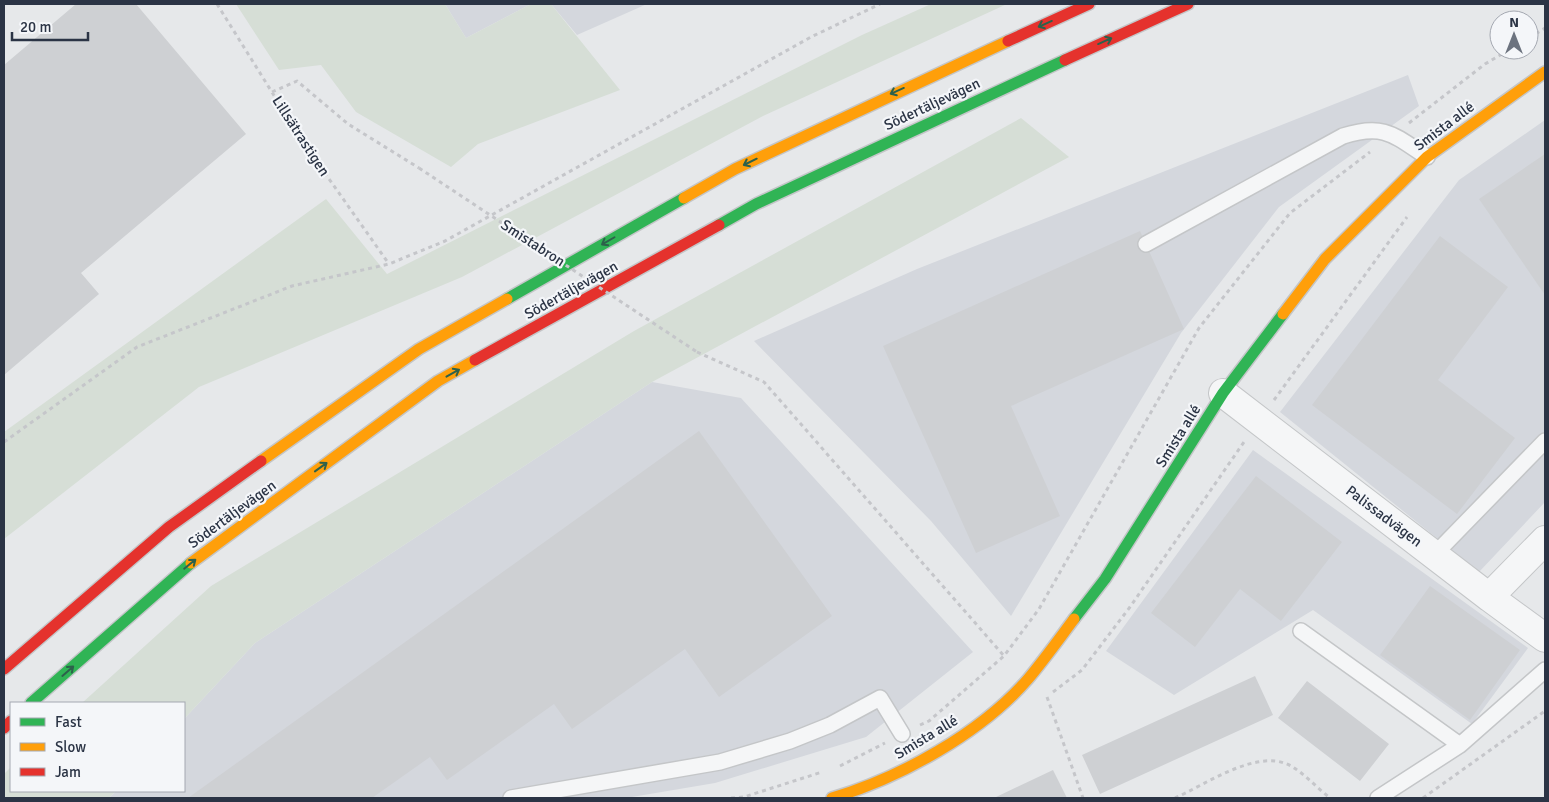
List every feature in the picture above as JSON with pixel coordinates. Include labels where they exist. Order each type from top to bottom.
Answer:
[{"type":"main road","name":"Södertäljevägen","points":[[4,668],[169,527],[419,349],[735,169],[881,99],[1089,4]]},
{"type":"main road","name":"Södertäljevägen","points":[[33,702],[190,564],[438,381],[756,204],[997,90],[1188,4]]},
{"type":"main road","name":"Smista allé","points":[[832,798],[859,790],[944,748],[993,712],[1027,680],[1105,579],[1223,393],[1325,259],[1427,157],[1545,72]]},
{"type":"street","name":"Palissadvägen","points":[[1223,393],[1435,554],[1489,598],[1545,638]]},
{"type":"street","points":[[1489,598],[1545,540]]},
{"type":"lane","points":[[1146,244],[1342,136],[1362,130],[1376,129],[1394,134],[1427,157]]},
{"type":"lane","points":[[1435,554],[1545,441]]},
{"type":"lane","points":[[1301,631],[1460,745]]},
{"type":"lane","points":[[1378,798],[1460,745],[1545,670]]},
{"type":"lane","points":[[511,798],[720,762],[790,741],[830,725],[880,698],[902,734]]},
{"type":"path","name":"Lillsätrastigen","points":[[218,4],[303,142],[389,264]]},
{"type":"path","points":[[4,442],[136,347],[292,286],[389,264],[445,241],[811,37],[880,4]]},
{"type":"path","points":[[839,767],[929,721],[1004,656],[1039,609],[1199,328],[1290,213],[1492,60]]},
{"type":"path","name":"Smistabron","points":[[272,92],[297,80],[348,124],[419,168],[697,352],[764,382],[1004,656],[1047,697]]},
{"type":"path","points":[[1083,798],[1047,697],[1082,670],[1130,607],[1259,421],[1408,216]]},
{"type":"path","points":[[1423,798],[1545,711]]},
{"type":"path","points":[[1175,798],[1238,768],[1260,760],[1290,766],[1330,798]]},
{"type":"path","points":[[731,798],[744,796],[830,769]]},
{"type":"shaded area","points":[[236,4],[445,4],[466,38],[531,4],[551,4],[620,90],[478,144],[451,167],[356,112],[321,65],[279,70]]},
{"type":"shaded area","points":[[445,4],[531,4],[466,38]]},
{"type":"shaded area","points":[[551,4],[647,4],[577,35]]},
{"type":"shaded area","points":[[931,4],[1007,4],[763,116],[462,277],[199,387],[4,539],[4,432],[326,199],[387,274],[862,35]]},
{"type":"shaded area","points":[[1408,75],[1419,106],[1279,207],[1181,333],[1011,616],[931,521],[754,341],[917,269]]},
{"type":"shaded area","points":[[1021,118],[1069,157],[652,382],[255,643],[185,718],[185,702],[83,702],[211,586],[634,331]]},
{"type":"shaded area","points":[[1545,120],[1545,502],[1479,572],[1280,412],[1459,180]]},
{"type":"shaded area","points":[[652,382],[741,398],[973,652],[866,737],[715,783],[626,798],[109,798],[115,792],[185,792],[185,718],[255,643]]},
{"type":"shaded area","points":[[1253,450],[1528,648],[1472,724],[1313,610],[1174,695],[1106,651]]},
{"type":"shaded area","points":[[10,768],[10,792],[115,792],[109,798],[4,798],[4,774]]},
{"type":"building","points":[[76,4],[136,4],[246,134],[81,273],[99,294],[4,375],[4,65]]},
{"type":"building","points":[[1545,154],[1545,295],[1479,199]]},
{"type":"building","points":[[1140,231],[1184,329],[1011,406],[1060,516],[976,553],[883,346]]},
{"type":"building","points":[[1440,236],[1508,287],[1438,380],[1515,438],[1457,514],[1312,405]]},
{"type":"building","points":[[699,431],[832,616],[719,697],[685,649],[572,729],[554,704],[447,780],[430,757],[372,798],[188,798]]},
{"type":"building","points":[[1256,476],[1342,542],[1281,621],[1240,589],[1195,647],[1151,613]]},
{"type":"building","points":[[1430,586],[1520,650],[1470,720],[1380,655]]},
{"type":"building","points":[[1255,676],[1273,715],[1100,794],[1082,755]]},
{"type":"building","points":[[1307,681],[1389,744],[1360,781],[1278,718]]},
{"type":"building","points":[[1053,770],[1067,798],[994,798]]},
{"type":"traffic: fast","points":[[719,225],[756,204],[1065,60]]},
{"type":"traffic: fast","points":[[507,299],[684,198]]},
{"type":"traffic: fast","points":[[1074,619],[1105,579],[1223,393],[1283,314]]},
{"type":"traffic: fast","points":[[32,702],[191,563]]},
{"type":"traffic: slow","points":[[684,198],[735,169],[1008,41]]},
{"type":"traffic: slow","points":[[1283,314],[1325,259],[1427,157],[1545,72]]},
{"type":"traffic: slow","points":[[261,461],[419,349],[507,299]]},
{"type":"traffic: slow","points":[[191,563],[438,381],[475,360]]},
{"type":"traffic: slow","points":[[832,798],[885,779],[912,766],[987,718],[1028,679],[1074,619]]},
{"type":"traffic: jam","points":[[1008,41],[1089,4]]},
{"type":"traffic: jam","points":[[1065,60],[1188,4]]},
{"type":"traffic: jam","points":[[475,360],[719,225]]},
{"type":"traffic: jam","points":[[4,669],[169,527],[261,461]]},
{"type":"traffic: jam","points":[[4,728],[10,722]]}]
